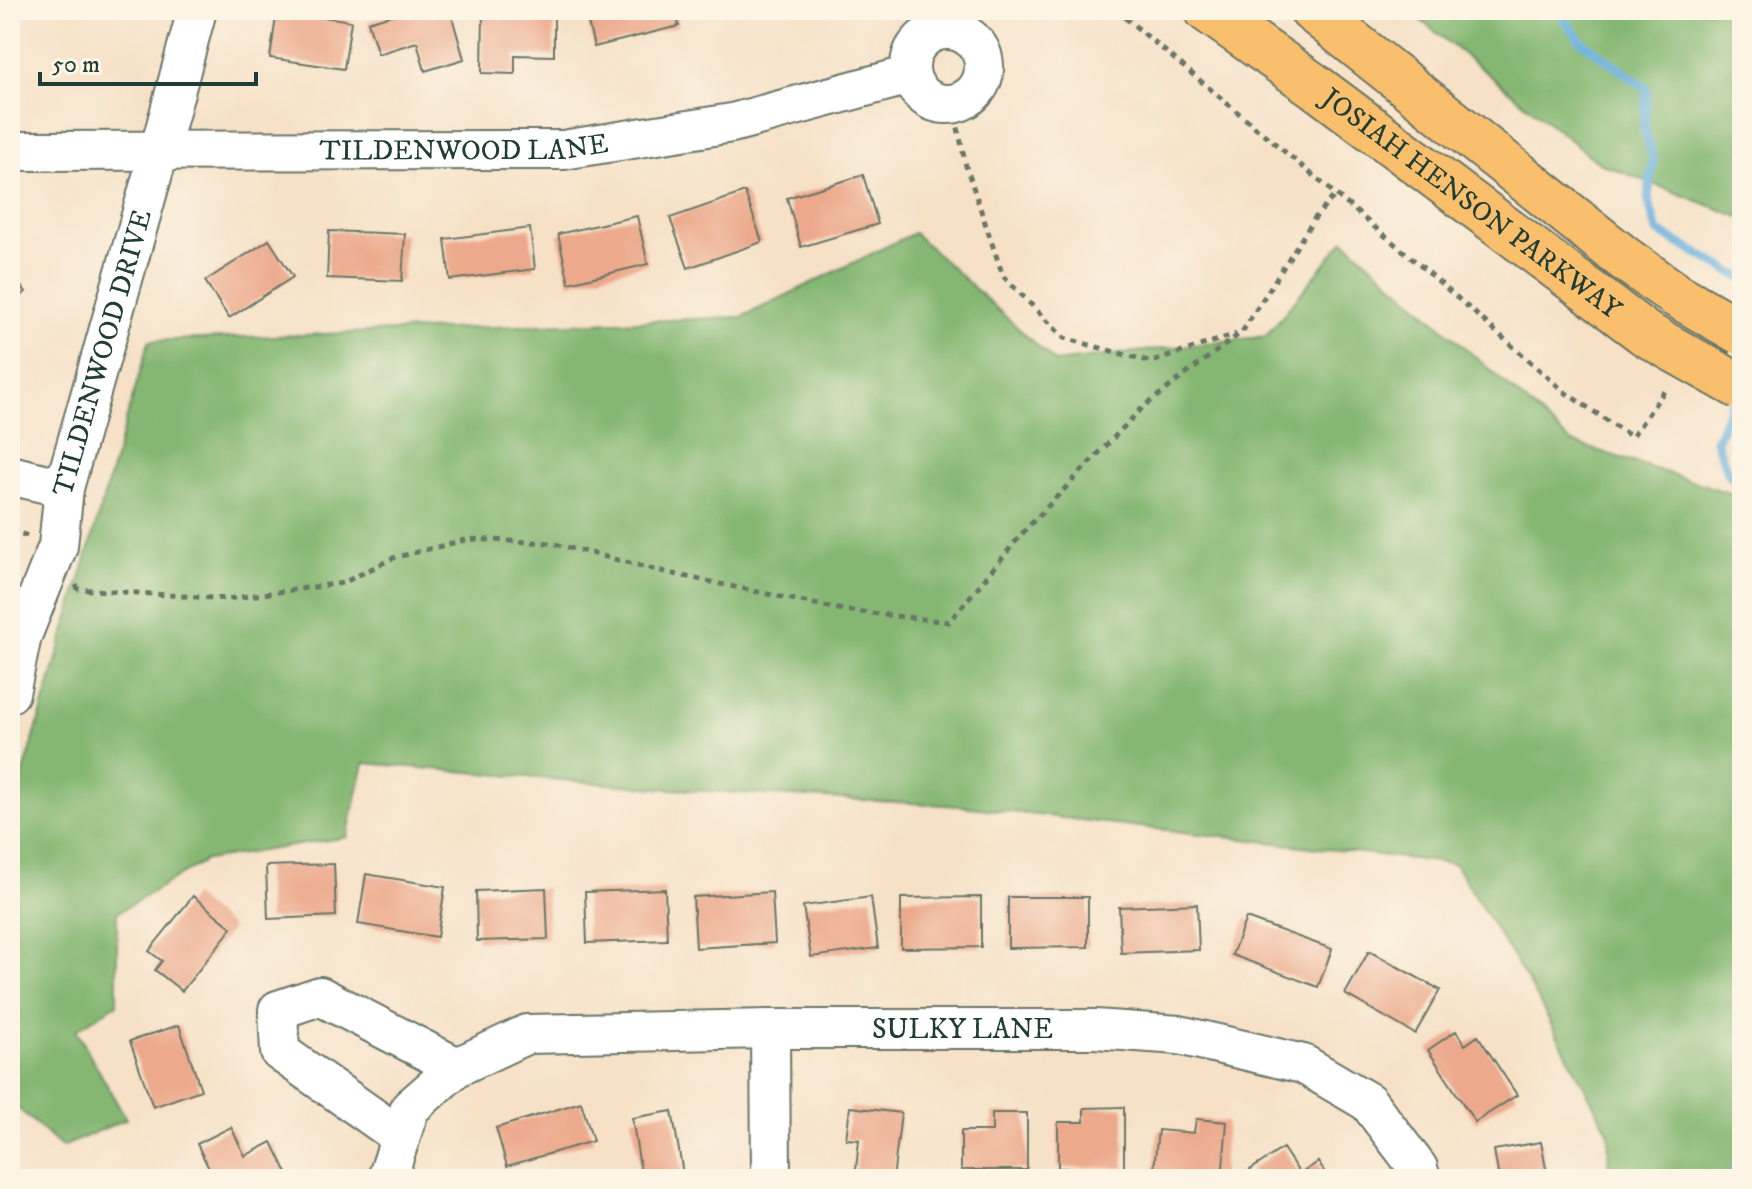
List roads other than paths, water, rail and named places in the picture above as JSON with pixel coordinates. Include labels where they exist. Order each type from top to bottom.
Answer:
[{"type":"main road","name":"JOSIAH HENSON PARKWAY","points":[[1207,10],[1316,87],[1646,334],[1742,388]]},
{"type":"main road","name":"JOSIAH HENSON PARKWAY","points":[[1312,10],[1625,259],[1676,295],[1742,333]]},
{"type":"street","name":"TILDENWOOD DRIVE","points":[[10,693],[22,636],[58,546],[64,488],[197,10]]},
{"type":"street","points":[[946,29],[970,37],[984,59],[980,85],[972,95],[953,104],[935,103],[923,97],[910,75],[909,62],[914,49],[933,32],[946,29]]},
{"type":"street","name":"TILDENWOOD LANE","points":[[10,151],[563,150],[732,123],[910,75]]},
{"type":"street","points":[[10,475],[64,488]]},
{"type":"street","points":[[401,1137],[280,1052],[278,1010],[320,996],[457,1067]]},
{"type":"street","points":[[770,1029],[771,1179]]},
{"type":"street","name":"SULKY LANE","points":[[387,1179],[410,1108],[457,1067],[527,1034],[770,1029],[1095,1029],[1179,1035],[1303,1064],[1368,1102],[1418,1168],[1421,1179]]},
{"type":"waterway","points":[[1557,10],[1580,40],[1647,89],[1644,126],[1653,159],[1648,198],[1657,231],[1742,278]]},
{"type":"waterway","points":[[1734,398],[1716,441],[1727,471],[1742,490]]},
{"type":"waterway","points":[[1725,1179],[1742,1167]]}]
